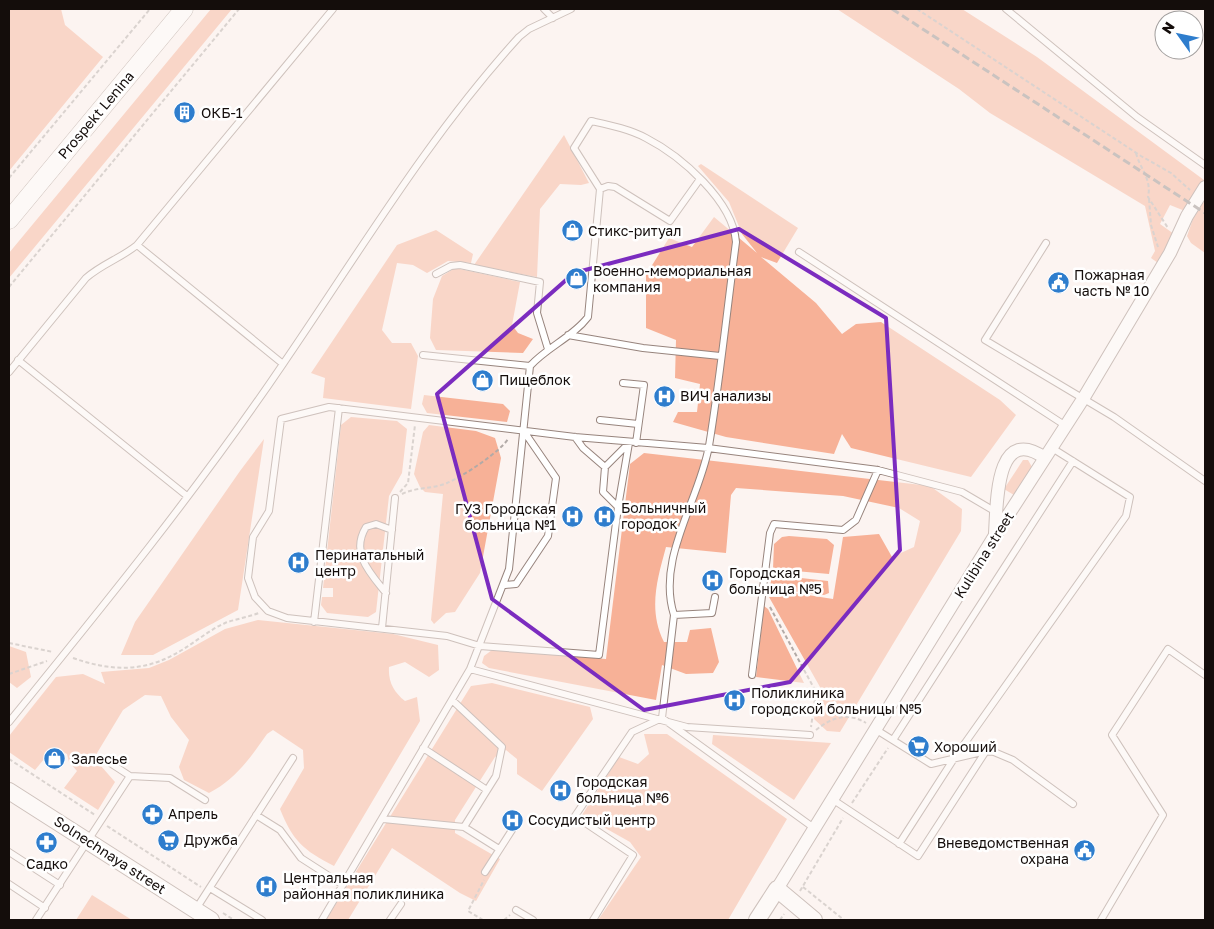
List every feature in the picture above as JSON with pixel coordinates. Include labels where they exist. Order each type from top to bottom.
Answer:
[{"type":"main road","name":"Prospekt Lenina","points":[[9,220],[184,9]]},
{"type":"street","name":"Kulibina street","points":[[757,920],[994,536],[1083,400],[1161,268],[1201,195]]},
{"type":"street","points":[[994,536],[998,481],[1016,451],[1026,448],[1048,453]]},
{"type":"street","name":"Solnechnaya street","points":[[9,790],[210,920]]},
{"type":"street","points":[[777,888],[814,920]]},
{"type":"lane","points":[[9,372],[86,278],[99,267],[125,255],[137,245],[333,9]]},
{"type":"lane","points":[[544,9],[553,18]]},
{"type":"lane","points":[[9,722],[211,468],[440,131],[519,37],[571,9]]},
{"type":"lane","points":[[1006,9],[1137,117],[1205,166]]},
{"type":"lane","points":[[322,920],[383,820],[470,669],[505,585],[509,569],[530,366],[548,349],[581,326],[588,317],[600,189],[574,148],[591,121],[646,138],[688,168],[727,210],[735,231],[736,242],[708,448],[674,555],[670,600],[674,615],[662,718]]},
{"type":"lane","points":[[600,189],[608,186],[615,187],[670,221],[700,179]]},
{"type":"lane","points":[[1046,243],[985,340],[1114,417],[1205,481]]},
{"type":"lane","points":[[137,245],[283,364]]},
{"type":"lane","points":[[799,252],[1066,426]]},
{"type":"lane","points":[[436,274],[450,266],[460,265],[540,282],[537,313],[548,349]]},
{"type":"lane","points":[[568,335],[643,348],[720,356]]},
{"type":"lane","points":[[423,355],[530,366]]},
{"type":"lane","points":[[18,360],[188,496]]},
{"type":"lane","points":[[623,383],[644,385],[638,424],[632,443],[618,507],[599,655],[480,646],[447,636],[287,618],[268,611],[255,597],[248,578],[253,537],[269,510],[281,418],[329,407],[575,437],[632,443],[708,448],[878,470],[962,492],[997,513]]},
{"type":"lane","points":[[314,622],[339,408]]},
{"type":"lane","points":[[600,420],[638,424]]},
{"type":"lane","points":[[505,585],[516,584],[548,536],[556,478],[523,430]]},
{"type":"lane","points":[[575,437],[583,448],[605,467]]},
{"type":"lane","points":[[618,507],[603,492],[605,467],[632,443]]},
{"type":"lane","points":[[899,844],[955,758],[1126,516],[1130,496],[1073,461],[1048,453]]},
{"type":"lane","points":[[893,740],[1073,461]]},
{"type":"lane","points":[[752,675],[770,533],[774,524],[843,530],[856,520],[878,470]]},
{"type":"lane","points":[[382,628],[395,498]]},
{"type":"lane","points":[[386,593],[365,566],[360,554],[362,534],[366,527],[376,524],[392,530]]},
{"type":"lane","points":[[674,615],[712,613],[715,597]]},
{"type":"lane","points":[[1101,920],[1163,815],[1112,735],[1168,649],[1205,674]]},
{"type":"lane","points":[[470,669],[662,718],[688,727],[810,735]]},
{"type":"lane","points":[[452,700],[502,747],[496,776],[464,827]]},
{"type":"lane","points":[[662,718],[814,828]]},
{"type":"lane","points":[[593,920],[633,855],[575,816],[632,732],[662,718]]},
{"type":"lane","points":[[875,729],[931,764],[986,751],[1001,754],[1013,760],[1073,804]]},
{"type":"lane","points":[[423,748],[487,790]]},
{"type":"lane","points":[[832,799],[918,856],[986,751]]},
{"type":"lane","points":[[196,910],[293,758]]},
{"type":"lane","points":[[107,761],[130,776],[170,778],[205,800]]},
{"type":"lane","points":[[36,920],[130,776]]},
{"type":"lane","points":[[256,815],[280,830],[301,858],[343,886]]},
{"type":"lane","points":[[383,820],[464,827],[499,849]]},
{"type":"lane","points":[[484,872],[512,830]]},
{"type":"lane","points":[[9,852],[60,885]]},
{"type":"lane","points":[[9,884],[44,908]]},
{"type":"lane","points":[[209,890],[262,920]]},
{"type":"lane","points":[[390,920],[401,904]]},
{"type":"lane","points":[[516,910],[532,920]]},
{"type":"path","points":[[9,178],[150,9]]},
{"type":"path","points":[[9,287],[239,9]]},
{"type":"path","points":[[917,9],[1136,153],[1171,173],[1190,190],[1201,195]]},
{"type":"path","points":[[1136,153],[1138,163],[1147,175],[1150,188],[1148,196],[1151,224],[1158,242],[1161,268]]},
{"type":"path","points":[[1148,196],[1168,228],[1174,244]]},
{"type":"path","points":[[395,498],[408,483],[416,418]]},
{"type":"path","points":[[395,498],[413,489],[447,483],[489,456],[506,442],[513,428]]},
{"type":"path","points":[[322,550],[360,554]]},
{"type":"path","points":[[762,592],[816,692],[810,735]]},
{"type":"path","points":[[97,667],[113,669],[145,665],[171,656],[225,623],[268,611]]},
{"type":"path","points":[[9,643],[64,655]]},
{"type":"path","points":[[810,735],[824,723],[842,716],[857,718],[875,729]]},
{"type":"path","points":[[780,920],[893,740]]},
{"type":"path","points":[[9,759],[209,890]]},
{"type":"path","points":[[483,920],[468,911],[483,885],[484,872]]},
{"type":"path","points":[[802,887],[844,920]]},
{"type":"highlighted area","points":[[739,229],[886,318],[900,550],[790,682],[644,710],[492,599],[437,394],[574,273]]},
{"type":"shaded area","points":[[9,9],[61,9],[65,25],[103,57],[9,171]]},
{"type":"shaded area","points":[[211,9],[232,9],[9,278],[9,253]]},
{"type":"shaded area","points":[[837,9],[962,9],[1037,57],[1204,180],[1185,211],[1170,205],[1160,224],[1174,234],[1158,263],[1151,258],[1155,251],[1145,206],[990,113],[959,89]]},
{"type":"shaded area","points":[[564,135],[589,183],[581,185],[560,184],[540,209],[537,277],[474,265]]},
{"type":"shaded area","points":[[701,164],[798,228],[777,263],[761,257],[816,303],[842,334],[856,324],[881,322],[1000,400],[1016,415],[971,477],[851,448],[842,434],[834,454],[726,437],[673,422],[678,412],[697,412],[700,384],[675,378],[676,340],[646,328],[646,275],[669,238],[692,247],[714,217],[757,253],[742,234],[729,202],[698,166]]},
{"type":"shaded area","points":[[1205,200],[1205,253],[1191,243],[1187,236],[1193,219]]},
{"type":"shaded area","points":[[436,230],[473,254],[471,263],[448,261],[427,273],[413,265],[397,263],[382,330],[392,343],[411,343],[418,356],[411,409],[323,398],[325,378],[311,373],[397,245]]},
{"type":"shaded area","points":[[455,268],[520,282],[512,325],[518,333],[533,339],[523,353],[436,350],[430,338],[433,299],[442,276]]},
{"type":"shaded area","points":[[424,395],[503,404],[510,411],[507,422],[427,413],[422,404]]},
{"type":"shaded area","points":[[351,417],[397,421],[407,429],[402,473],[389,496],[376,612],[368,617],[327,613],[321,605],[322,597],[333,597],[333,588],[323,588],[341,425]]},
{"type":"shaded area","points":[[429,425],[476,431],[495,438],[501,458],[480,573],[455,612],[446,613],[434,624],[431,620],[443,494],[425,492],[420,487],[414,474],[423,432]]},
{"type":"shaded area","points":[[264,439],[238,610],[153,655],[121,655],[135,622]]},
{"type":"shaded area","points":[[644,453],[930,486],[962,509],[961,531],[840,732],[827,731],[814,719],[820,687],[769,597],[780,597],[789,592],[833,599],[843,537],[879,534],[892,557],[914,547],[920,521],[899,508],[843,496],[736,488],[731,495],[726,553],[666,547],[657,583],[655,607],[659,630],[664,642],[687,642],[690,630],[711,628],[719,662],[713,673],[686,674],[662,665],[656,700],[489,668],[482,663],[484,656],[492,650],[606,659],[630,464]]},
{"type":"shaded area","points":[[1023,460],[1028,460],[1032,467],[1014,495],[1004,489]]},
{"type":"shaded area","points":[[782,537],[827,539],[834,545],[829,574],[773,569],[774,544]]},
{"type":"shaded area","points":[[774,575],[828,581],[829,593],[824,595],[782,590],[779,594],[770,592],[771,578]]},
{"type":"shaded area","points":[[764,606],[768,609],[804,683],[756,677]]},
{"type":"shaded area","points":[[258,620],[393,634],[438,645],[439,670],[429,677],[405,662],[389,667],[392,686],[398,694],[405,701],[417,697],[420,721],[334,866],[314,855],[300,844],[280,809],[304,768],[303,750],[273,730],[267,734],[235,775],[209,793],[184,780],[179,767],[189,740],[171,717],[161,696],[145,695],[123,710],[94,758],[115,782],[98,810],[64,788],[77,771],[69,762],[67,754],[54,747],[35,770],[9,752],[9,736],[56,677],[83,674],[105,684],[101,672],[149,668],[169,660],[225,629]]},
{"type":"shaded area","points":[[9,646],[26,652],[31,677],[17,688],[9,682]]},
{"type":"shaded area","points":[[492,683],[590,707],[593,719],[542,791],[517,774],[517,759],[506,750],[495,757],[455,820],[455,833],[500,859],[476,901],[460,893],[392,848],[348,920],[326,920],[471,686]]},
{"type":"shaded area","points":[[644,734],[667,734],[787,819],[728,920],[598,920],[641,857],[630,842],[582,815],[619,757],[638,764],[649,754]]},
{"type":"shaded area","points":[[713,735],[831,743],[794,800],[712,744]]},
{"type":"shaded area","points":[[92,895],[132,920],[76,920]]},
{"type":"railway","points":[[892,9],[1205,213]]},
{"type":"place","name":"ОКБ-1","points":[[185,113]]},
{"type":"place","name":"Стикс-ритуал","points":[[572,231]]},
{"type":"place","name":"Военно-мемориальная компания","points":[[577,279]]},
{"type":"place","name":"Пожарная часть № 10","points":[[1058,283]]},
{"type":"place","name":"Пищеблок","points":[[483,380]]},
{"type":"place","name":"ВИЧ анализы","points":[[664,396]]},
{"type":"place","name":"Больничный городок","points":[[605,516]]},
{"type":"place","name":"ГУЗ Городская больница №1","points":[[572,517]]},
{"type":"place","name":"Перинатальный центр","points":[[299,563]]},
{"type":"place","name":"Городская больница №5","points":[[713,581]]},
{"type":"place","name":"Поликлиника городской больницы №5","points":[[735,701]]},
{"type":"place","name":"Хороший","points":[[918,747]]},
{"type":"place","name":"Залесье","points":[[55,759]]},
{"type":"place","name":"Городская больница №6","points":[[560,790]]},
{"type":"place","name":"Апрель","points":[[152,814]]},
{"type":"place","name":"Сосудистый центр","points":[[512,820]]},
{"type":"place","name":"Дружба","points":[[168,840]]},
{"type":"place","name":"Садко","points":[[47,842]]},
{"type":"place","name":"Вневедомственная охрана","points":[[1085,851]]},
{"type":"place","name":"Центральная районная поликлиника","points":[[267,886]]}]
